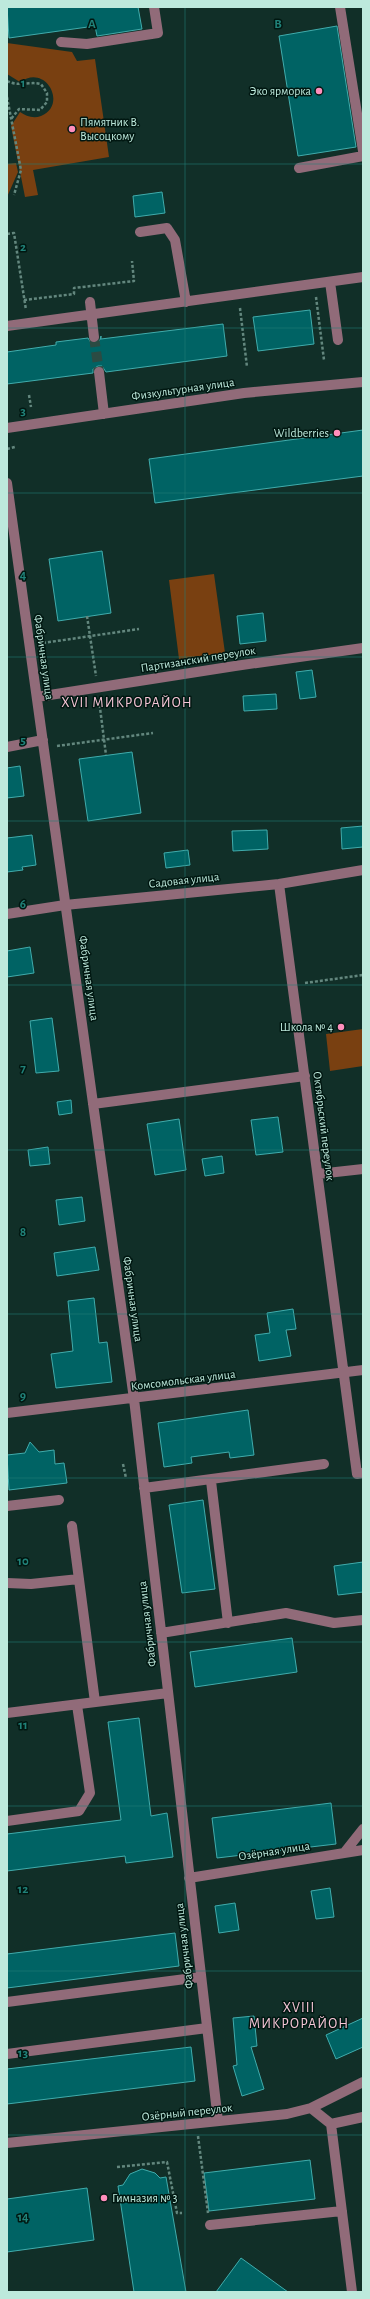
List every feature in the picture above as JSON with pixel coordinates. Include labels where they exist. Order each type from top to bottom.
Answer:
[{"type":"street","points":[[61,42],[87,44],[158,32],[154,7]]},
{"type":"street","points":[[340,7],[363,151]]},
{"type":"street","points":[[299,168],[363,156]]},
{"type":"street","points":[[140,232],[168,228],[175,240],[186,302]]},
{"type":"street","points":[[7,326],[363,278]]},
{"type":"street","points":[[330,282],[338,340]]},
{"type":"street","points":[[90,302],[94,337]]},
{"type":"street","points":[[99,372],[104,414]]},
{"type":"street","name":"Физкультурная улица","points":[[7,428],[244,393],[363,382]]},
{"type":"street","name":"Фабричная улица","points":[[7,483],[134,1399],[218,2121]]},
{"type":"street","name":"Партизанский переулок","points":[[37,697],[363,648]]},
{"type":"street","points":[[7,747],[43,740]]},
{"type":"street","name":"Садовая улица","points":[[7,914],[65,905],[279,884],[363,870]]},
{"type":"street","name":"Октябрьский переулок","points":[[279,884],[357,1474],[363,1473]]},
{"type":"street","points":[[93,1104],[305,1076]]},
{"type":"street","points":[[318,1174],[363,1169]]},
{"type":"street","name":"Комсомольская улица","points":[[7,1413],[134,1399],[363,1370]]},
{"type":"street","points":[[144,1488],[211,1481],[324,1464]]},
{"type":"street","points":[[211,1481],[228,1623]]},
{"type":"street","points":[[7,1506],[59,1500]]},
{"type":"street","points":[[72,1526],[95,1702]]},
{"type":"street","points":[[7,1583],[32,1584],[79,1579]]},
{"type":"street","points":[[161,1633],[286,1613],[334,1623],[363,1620]]},
{"type":"street","points":[[7,1713],[168,1693]]},
{"type":"street","points":[[7,1821],[80,1811],[90,1793],[76,1705]]},
{"type":"street","points":[[344,1853],[363,1829]]},
{"type":"street","name":"Озёрная улица","points":[[189,1878],[363,1850]]},
{"type":"street","points":[[7,2002],[201,1977]]},
{"type":"street","points":[[7,2054],[207,2028]]},
{"type":"street","name":"Озёрный переулок","points":[[7,2143],[287,2114],[310,2108],[363,2082]]},
{"type":"street","points":[[310,2108],[331,2124],[352,2292]]},
{"type":"street","points":[[331,2124],[363,2117]]},
{"type":"street","points":[[210,2225],[342,2211]]},
{"type":"path","points":[[7,81],[16,85],[31,82],[41,84],[47,93],[47,102],[40,110],[19,109],[11,119]]},
{"type":"path","points":[[7,97],[22,170],[14,194]]},
{"type":"path","points":[[7,234],[14,233],[27,316]]},
{"type":"path","points":[[316,293],[324,360]]},
{"type":"path","points":[[238,294],[247,367]]},
{"type":"path","points":[[28,395],[31,407]]},
{"type":"path","points":[[7,449],[15,447]]},
{"type":"path","points":[[87,616],[106,755]]},
{"type":"path","points":[[40,643],[139,629]]},
{"type":"path","points":[[56,746],[153,733]]},
{"type":"path","points":[[293,984],[363,975]]},
{"type":"path","points":[[123,1464],[126,1478]]},
{"type":"path","points":[[198,2134],[210,2225]]},
{"type":"path","points":[[117,2167],[167,2162],[177,2213],[182,2213]]},
{"type":"shaded area","points":[[7,43],[72,52],[77,61],[95,59],[109,157],[33,170],[38,195],[25,197],[11,126],[20,112],[27,116],[35,117],[41,116],[49,111],[53,103],[53,95],[45,82],[38,78],[29,78],[20,82],[7,74]]},
{"type":"shaded area","points":[[16,163],[18,172],[7,197],[7,164]]},
{"type":"shaded area","points":[[214,574],[225,653],[179,659],[169,580]]},
{"type":"shaded area","points":[[363,1029],[363,1066],[330,1071],[326,1034]]},
{"type":"building","points":[[7,7],[138,7],[142,29],[97,36],[95,26],[9,38]]},
{"type":"building","name":"Эко ярморка","points":[[337,26],[356,147],[298,156],[279,36]]},
{"type":"building","points":[[162,192],[165,213],[135,217],[133,196]]},
{"type":"building","points":[[310,310],[314,344],[258,351],[253,317]]},
{"type":"building","points":[[223,324],[227,356],[106,372],[102,366],[98,366],[93,369],[93,373],[7,384],[7,352],[56,345],[56,342],[88,338],[91,343],[95,343],[100,340],[101,336],[101,339]]},
{"type":"building","points":[[363,430],[363,476],[155,503],[149,459]]},
{"type":"building","points":[[102,551],[111,613],[58,621],[49,559]]},
{"type":"building","points":[[263,613],[266,641],[240,644],[237,616]]},
{"type":"building","points":[[312,670],[316,697],[300,699],[296,672]]},
{"type":"building","points":[[276,694],[277,709],[244,711],[243,696]]},
{"type":"building","points":[[132,752],[141,813],[88,821],[79,759]]},
{"type":"building","points":[[20,766],[24,796],[7,798],[7,768]]},
{"type":"building","points":[[363,826],[363,847],[342,849],[341,828]]},
{"type":"building","points":[[267,830],[268,849],[233,851],[232,831]]},
{"type":"building","points":[[32,835],[36,865],[22,867],[23,870],[7,872],[7,838]]},
{"type":"building","points":[[188,850],[190,865],[166,868],[164,853]]},
{"type":"building","points":[[30,947],[34,973],[7,977],[7,951]]},
{"type":"building","points":[[52,1018],[59,1071],[36,1073],[30,1021]]},
{"type":"building","points":[[71,1100],[72,1113],[59,1115],[57,1102]]},
{"type":"building","points":[[278,1117],[283,1152],[256,1155],[251,1120]]},
{"type":"building","points":[[179,1119],[186,1170],[155,1175],[147,1124]]},
{"type":"building","points":[[48,1147],[50,1164],[30,1166],[28,1150]]},
{"type":"building","points":[[222,1156],[224,1173],[205,1176],[202,1159]]},
{"type":"building","points":[[82,1197],[85,1221],[59,1225],[56,1200]]},
{"type":"building","points":[[95,1247],[99,1270],[57,1276],[54,1253]]},
{"type":"building","points":[[94,1298],[99,1343],[107,1342],[112,1382],[56,1388],[51,1354],[73,1351],[68,1301]]},
{"type":"building","points":[[293,1309],[296,1329],[286,1330],[291,1356],[259,1361],[255,1335],[270,1333],[267,1313]]},
{"type":"building","points":[[248,1410],[254,1455],[230,1458],[229,1452],[191,1457],[192,1463],[164,1467],[158,1423]]},
{"type":"building","points":[[30,1442],[39,1452],[54,1450],[55,1464],[64,1463],[67,1483],[9,1490],[7,1455],[25,1453]]},
{"type":"building","points":[[203,1500],[215,1589],[182,1593],[169,1505]]},
{"type":"building","points":[[363,1562],[363,1592],[338,1595],[334,1566]]},
{"type":"building","points":[[292,1638],[297,1672],[195,1687],[190,1652]]},
{"type":"building","points":[[139,1718],[151,1816],[167,1813],[173,1857],[126,1863],[125,1856],[7,1871],[7,1834],[121,1820],[108,1722]]},
{"type":"building","points":[[331,1803],[336,1844],[217,1858],[212,1818]]},
{"type":"building","points":[[330,1888],[334,1917],[316,1919],[311,1891]]},
{"type":"building","points":[[235,1903],[239,1930],[219,1933],[215,1906]]},
{"type":"building","points":[[175,1933],[179,1966],[7,1988],[7,1954]]},
{"type":"building","points":[[254,2016],[257,2046],[251,2047],[264,2089],[242,2096],[233,2066],[237,2065],[233,2018]]},
{"type":"building","points":[[363,2018],[363,2047],[336,2059],[326,2035]]},
{"type":"building","points":[[191,2047],[195,2081],[7,2104],[7,2069]]},
{"type":"building","points":[[310,2160],[315,2199],[209,2211],[204,2173]]},
{"type":"building","points":[[142,2169],[155,2173],[160,2178],[166,2177],[186,2292],[134,2292],[118,2186],[123,2185],[130,2174]]},
{"type":"building","points":[[87,2188],[94,2240],[7,2252],[7,2199]]},
{"type":"building","points":[[241,2258],[288,2292],[216,2292]]},
{"type":"tunnel","points":[[94,337],[99,372]]},
{"type":"place","name":"Эко ярморка","points":[[319,91]]},
{"type":"place","name":"Пямятник В. Высоцкому","points":[[72,129]]},
{"type":"place","name":"Wildberries","points":[[337,433]]},
{"type":"place","name":"Школа № 4","points":[[341,1027]]},
{"type":"place","name":"Гимназия № 3","points":[[104,2198]]},
{"type":"district","name":"XVII МИКРОРАЙОН","points":[[127,702]]},
{"type":"district","name":"XVIII МИКРОРАЙОН","points":[[299,2016]]}]
